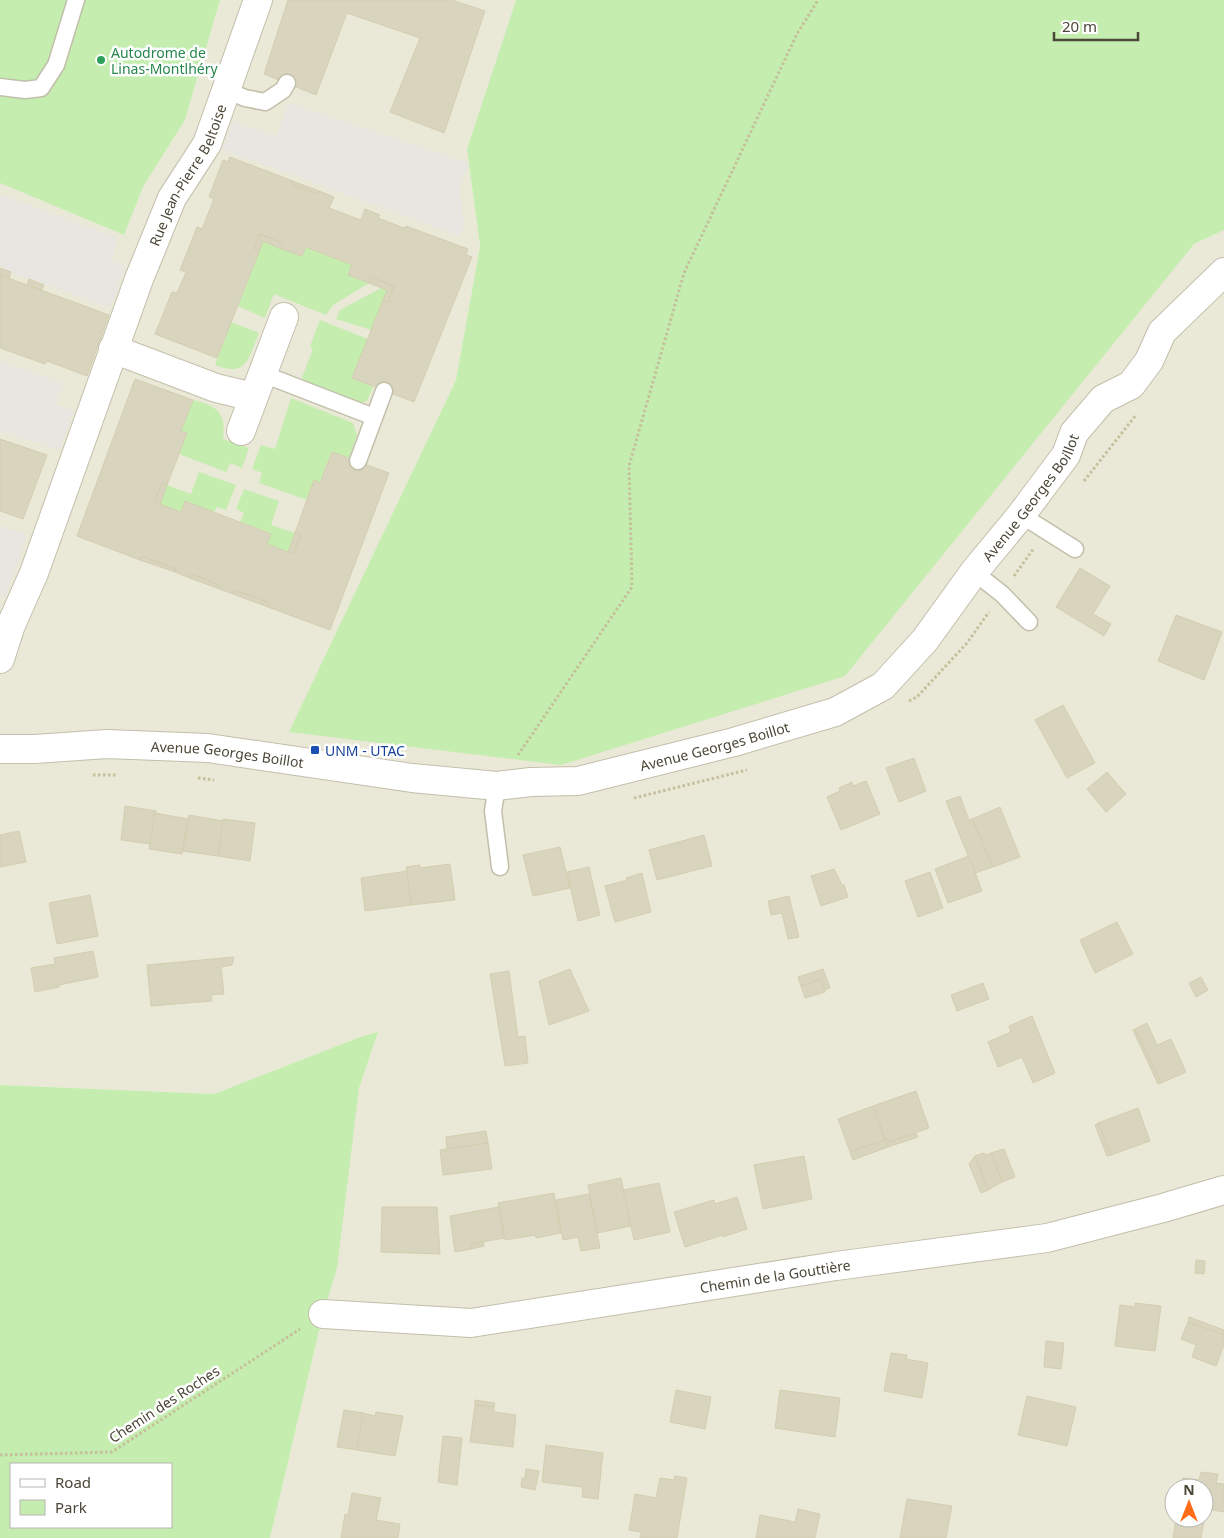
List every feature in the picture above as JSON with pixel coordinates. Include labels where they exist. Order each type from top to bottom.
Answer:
[{"type":"street","name":"Rue Jean-Pierre Beltoise","points":[[0,658],[11,625],[34,573],[113,349],[172,198],[207,144],[258,0]]},
{"type":"street","name":"Avenue Georges Boillot","points":[[0,749],[35,749],[107,744],[208,748],[412,778],[497,786],[531,782],[578,781],[734,742],[835,712],[883,686],[925,640],[974,572],[1021,515],[1066,455],[1074,433],[1103,399],[1132,385],[1148,361],[1162,332],[1224,272]]},
{"type":"street","points":[[241,431],[284,317]]},
{"type":"street","points":[[113,349],[216,388],[258,386]]},
{"type":"street","name":"Chemin de la Gouttière","points":[[322,1314],[472,1323],[836,1266],[1047,1238],[1224,1190]]},
{"type":"lane","points":[[0,87],[25,90],[42,88],[56,65],[76,0]]},
{"type":"lane","points":[[226,90],[245,98],[264,102],[283,90],[287,83]]},
{"type":"lane","points":[[258,386],[374,418]]},
{"type":"lane","points":[[358,462],[384,391]]},
{"type":"lane","points":[[1021,515],[1075,549]]},
{"type":"lane","points":[[974,572],[1002,594],[1029,622]]},
{"type":"lane","points":[[497,786],[493,811],[500,867]]},
{"type":"path","points":[[497,786],[632,587],[629,466],[684,273],[797,34],[818,0]]},
{"type":"path","points":[[1081,485],[1141,408]]},
{"type":"path","points":[[908,702],[917,697],[967,643],[1046,531]]},
{"type":"path","points":[[625,801],[736,774],[755,767]]},
{"type":"path","points":[[87,776],[124,775]]},
{"type":"path","points":[[189,777],[217,780]]},
{"type":"path","name":"Chemin des Roches","points":[[0,1456],[112,1452],[322,1314]]},
{"type":"shaded area","points":[[220,0],[516,0],[467,149],[480,246],[456,380],[290,731],[1194,244],[1224,230],[1224,1538],[270,1538],[323,1314],[359,1088],[378,1032],[360,1037],[214,1094],[0,1085],[0,183],[124,235],[143,187],[185,120]]},
{"type":"shaded area","points":[[289,103],[469,163],[460,186],[464,227],[459,236],[222,149],[232,121],[276,136]]},
{"type":"shaded area","points":[[0,194],[118,238],[111,260],[125,266],[111,308],[0,268]]},
{"type":"shaded area","points":[[0,361],[63,383],[56,405],[74,411],[60,450],[0,431]]},
{"type":"shaded area","points":[[0,526],[27,535],[5,598],[0,596]]},
{"type":"green space","name":"Autodrome de Linas-Montlhéry","points":[[0,0],[220,0],[185,120],[143,187],[124,235],[0,183]]},
{"type":"green space","points":[[516,0],[1224,0],[1224,230],[1194,244],[845,676],[561,765],[289,732],[456,380],[480,246],[467,149]]},
{"type":"green space","points":[[263,241],[302,256],[306,247],[352,265],[348,275],[369,283],[333,305],[326,315],[274,294],[265,318],[238,306]]},
{"type":"green space","points":[[381,288],[387,290],[371,330],[336,319],[340,310]]},
{"type":"green space","points":[[320,320],[368,339],[352,378],[373,387],[367,401],[360,403],[301,380],[313,349],[310,346]]},
{"type":"green space","points":[[231,322],[259,333],[249,358],[241,367],[234,369],[215,365]]},
{"type":"green space","points":[[291,398],[353,423],[357,435],[349,458],[331,452],[320,483],[314,480],[307,500],[259,483],[262,473],[252,469],[261,445],[275,449]]},
{"type":"green space","points":[[193,400],[208,405],[218,412],[223,423],[223,439],[249,448],[242,468],[230,463],[226,472],[179,454],[187,433],[181,431]]},
{"type":"green space","points":[[199,472],[236,485],[226,510],[217,507],[214,512],[181,512],[160,505],[167,485],[191,494]]},
{"type":"green space","points":[[244,489],[279,501],[271,525],[295,533],[288,552],[267,544],[271,533],[240,522],[244,513],[236,509]]},
{"type":"green space","points":[[378,1032],[359,1088],[337,1268],[323,1314],[270,1538],[0,1538],[0,1085],[214,1094],[360,1037]]},
{"type":"building","points":[[288,0],[452,0],[485,11],[444,133],[390,112],[420,38],[347,13],[316,95],[264,74]]},
{"type":"building","points":[[230,157],[293,181],[292,184],[318,194],[319,191],[334,197],[329,208],[361,220],[365,209],[380,215],[378,218],[404,228],[406,226],[468,249],[466,255],[472,257],[414,402],[352,378],[383,300],[388,302],[394,286],[371,277],[369,283],[348,275],[352,265],[306,247],[302,256],[281,249],[283,243],[260,234],[254,249],[259,252],[217,358],[155,334],[172,292],[177,293],[186,272],[180,270],[197,227],[202,229],[214,199],[209,197],[223,160],[228,162]]},
{"type":"building","points":[[293,181],[319,191],[318,194],[292,184]]},
{"type":"building","points":[[260,234],[283,243],[281,249],[263,241],[259,252],[254,249]]},
{"type":"building","points":[[0,268],[11,272],[9,278],[0,275]]},
{"type":"building","points":[[0,275],[109,315],[87,376],[47,361],[45,364],[0,348]]},
{"type":"building","points":[[371,277],[394,286],[388,302],[383,300],[387,290],[369,283]]},
{"type":"building","points":[[29,279],[44,285],[42,290],[27,285]]},
{"type":"building","points":[[135,379],[193,400],[181,431],[187,433],[167,485],[162,483],[154,502],[181,512],[185,501],[271,534],[267,544],[293,554],[301,535],[295,533],[314,480],[320,483],[332,452],[389,473],[330,630],[268,607],[269,603],[234,590],[233,594],[217,588],[219,585],[192,574],[190,578],[175,572],[176,569],[141,556],[140,560],[77,536]]},
{"type":"building","points":[[0,439],[47,455],[23,519],[0,511]]},
{"type":"building","points":[[162,483],[167,485],[160,505],[154,502]]},
{"type":"building","points":[[295,533],[301,535],[293,554],[288,552]]},
{"type":"building","points":[[141,556],[176,569],[175,572],[140,560]]},
{"type":"building","points":[[1080,568],[1110,586],[1093,614],[1111,624],[1104,636],[1056,607]]},
{"type":"building","points":[[192,574],[219,585],[217,588],[190,578]]},
{"type":"building","points":[[234,590],[269,603],[268,607],[233,594]]},
{"type":"building","points":[[1176,615],[1222,632],[1204,680],[1158,661]]},
{"type":"building","points":[[1063,705],[1095,763],[1067,778],[1035,720]]},
{"type":"building","points":[[914,758],[926,791],[899,802],[886,768]]},
{"type":"building","points":[[1107,772],[1126,794],[1106,812],[1087,789]]},
{"type":"building","points":[[866,781],[880,814],[841,830],[827,797],[840,791],[839,788],[852,782],[853,786]]},
{"type":"building","points":[[960,796],[969,820],[972,819],[993,867],[975,873],[946,801]]},
{"type":"building","points":[[125,806],[156,811],[150,844],[121,840]]},
{"type":"building","points":[[1000,807],[1020,857],[993,867],[972,819]]},
{"type":"building","points":[[155,813],[188,819],[182,854],[149,849]]},
{"type":"building","points":[[189,815],[223,821],[218,856],[183,851]]},
{"type":"building","points":[[223,819],[255,823],[250,861],[218,856]]},
{"type":"building","points":[[19,831],[26,862],[0,867],[0,835]]},
{"type":"building","points":[[704,835],[712,866],[657,880],[649,850]]},
{"type":"building","points":[[560,847],[570,888],[533,896],[523,855]]},
{"type":"building","points":[[969,856],[982,891],[948,903],[935,869]]},
{"type":"building","points":[[450,864],[455,900],[411,905],[406,867],[420,865],[420,868]]},
{"type":"building","points":[[589,867],[600,915],[578,921],[567,872]]},
{"type":"building","points":[[834,869],[842,885],[844,885],[848,897],[821,906],[811,876]]},
{"type":"building","points":[[407,871],[411,905],[365,911],[361,878]]},
{"type":"building","points":[[930,872],[943,908],[918,917],[905,881]]},
{"type":"building","points":[[642,873],[651,912],[615,922],[605,886],[627,880],[626,878]]},
{"type":"building","points":[[90,895],[98,936],[57,944],[49,903]]},
{"type":"building","points":[[789,896],[799,937],[788,939],[782,913],[771,915],[768,901]]},
{"type":"building","points":[[1117,922],[1133,954],[1095,973],[1080,940]]},
{"type":"building","points":[[93,951],[98,977],[35,992],[31,968],[55,964],[54,958]]},
{"type":"building","points":[[234,957],[232,965],[221,967],[224,994],[211,995],[212,1001],[151,1006],[147,965]]},
{"type":"building","points":[[570,969],[589,1011],[549,1025],[539,981]]},
{"type":"building","points":[[823,969],[830,988],[824,990],[821,979],[801,986],[798,977]]},
{"type":"building","points":[[509,971],[518,1037],[525,1036],[528,1063],[505,1066],[490,974]]},
{"type":"building","points":[[1201,977],[1208,990],[1196,997],[1189,983]]},
{"type":"building","points":[[821,979],[825,992],[805,998],[801,986]]},
{"type":"building","points":[[983,983],[989,999],[957,1011],[951,995]]},
{"type":"building","points":[[1032,1016],[1055,1073],[1033,1083],[1022,1057],[998,1067],[988,1042],[1011,1032],[1009,1026]]},
{"type":"building","points":[[1147,1023],[1157,1045],[1171,1039],[1186,1072],[1161,1083],[1135,1029]]},
{"type":"building","points":[[1135,1029],[1161,1083],[1158,1084],[1133,1030]]},
{"type":"building","points":[[916,1091],[929,1128],[889,1142],[887,1139],[885,1140],[873,1106]]},
{"type":"building","points":[[873,1106],[885,1140],[850,1152],[838,1119]]},
{"type":"building","points":[[1138,1108],[1150,1141],[1111,1155],[1098,1123]]},
{"type":"building","points":[[1098,1123],[1111,1155],[1107,1156],[1095,1125]]},
{"type":"building","points":[[486,1131],[488,1143],[447,1149],[446,1137]]},
{"type":"building","points":[[916,1133],[918,1137],[888,1147],[885,1140],[887,1139],[889,1142]]},
{"type":"building","points":[[885,1140],[888,1147],[853,1160],[850,1152]]},
{"type":"building","points":[[488,1143],[492,1169],[443,1175],[440,1150]]},
{"type":"building","points":[[1004,1149],[1015,1177],[1002,1182],[991,1153]]},
{"type":"building","points":[[983,1153],[987,1155],[991,1153],[1002,1182],[988,1190],[975,1156]]},
{"type":"building","points":[[804,1156],[812,1199],[763,1209],[754,1165]]},
{"type":"building","points":[[975,1156],[988,1190],[981,1193],[969,1164]]},
{"type":"building","points":[[621,1178],[631,1226],[597,1233],[588,1185]]},
{"type":"building","points":[[659,1183],[670,1232],[634,1240],[623,1190]]},
{"type":"building","points":[[554,1193],[561,1233],[536,1238],[535,1235],[505,1240],[498,1203]]},
{"type":"building","points":[[589,1194],[600,1248],[581,1251],[578,1237],[563,1240],[556,1200]]},
{"type":"building","points":[[737,1197],[747,1229],[685,1247],[674,1212],[714,1200],[715,1204]]},
{"type":"building","points":[[382,1207],[437,1207],[440,1254],[381,1252]]},
{"type":"building","points":[[499,1207],[504,1238],[471,1244],[471,1249],[455,1252],[450,1216]]},
{"type":"building","points":[[483,1242],[484,1246],[471,1249],[471,1244]]},
{"type":"building","points":[[1196,1260],[1205,1261],[1204,1274],[1195,1273]]},
{"type":"building","points":[[1135,1303],[1161,1306],[1155,1351],[1115,1346],[1120,1305],[1135,1307]]},
{"type":"building","points":[[1189,1317],[1224,1330],[1224,1335],[1188,1322]]},
{"type":"building","points":[[1188,1322],[1224,1335],[1224,1345],[1216,1366],[1192,1357],[1196,1345],[1181,1339]]},
{"type":"building","points":[[1046,1341],[1064,1343],[1061,1369],[1044,1367]]},
{"type":"building","points":[[891,1353],[907,1355],[906,1359],[928,1363],[922,1398],[884,1391]]},
{"type":"building","points":[[676,1390],[711,1397],[705,1429],[670,1422]]},
{"type":"building","points":[[780,1390],[840,1398],[835,1437],[775,1428]]},
{"type":"building","points":[[1027,1396],[1076,1407],[1067,1446],[1018,1435]]},
{"type":"building","points":[[475,1400],[495,1403],[494,1407],[475,1405]]},
{"type":"building","points":[[475,1405],[494,1407],[494,1412],[516,1415],[513,1447],[470,1442]]},
{"type":"building","points":[[344,1410],[363,1413],[357,1450],[337,1447]]},
{"type":"building","points":[[376,1412],[403,1416],[395,1456],[357,1450],[363,1413],[375,1416]]},
{"type":"building","points":[[443,1436],[462,1438],[457,1485],[438,1482]]},
{"type":"building","points":[[546,1445],[603,1453],[598,1499],[582,1497],[583,1487],[542,1482]]},
{"type":"building","points":[[526,1469],[539,1471],[535,1490],[521,1487]]},
{"type":"building","points":[[1201,1472],[1218,1474],[1216,1483],[1224,1484],[1224,1512],[1214,1510],[1214,1478],[1200,1478]]},
{"type":"building","points":[[675,1476],[687,1478],[677,1538],[640,1538],[641,1532],[629,1530],[635,1494],[656,1498],[660,1478],[674,1480]]},
{"type":"building","points":[[352,1493],[381,1498],[376,1520],[400,1524],[398,1538],[341,1538],[345,1514],[348,1515]]},
{"type":"building","points":[[907,1499],[952,1506],[946,1538],[900,1538]]},
{"type":"building","points":[[798,1509],[820,1514],[815,1538],[756,1538],[760,1515],[795,1522]]},
{"type":"building","points":[[1174,1528],[1203,1528],[1201,1538],[1173,1538]]},
{"type":"place","name":"Autodrome de Linas-Montlhéry","points":[[101,60]]},
{"type":"place","name":"UNM - UTAC","points":[[315,750]]}]
